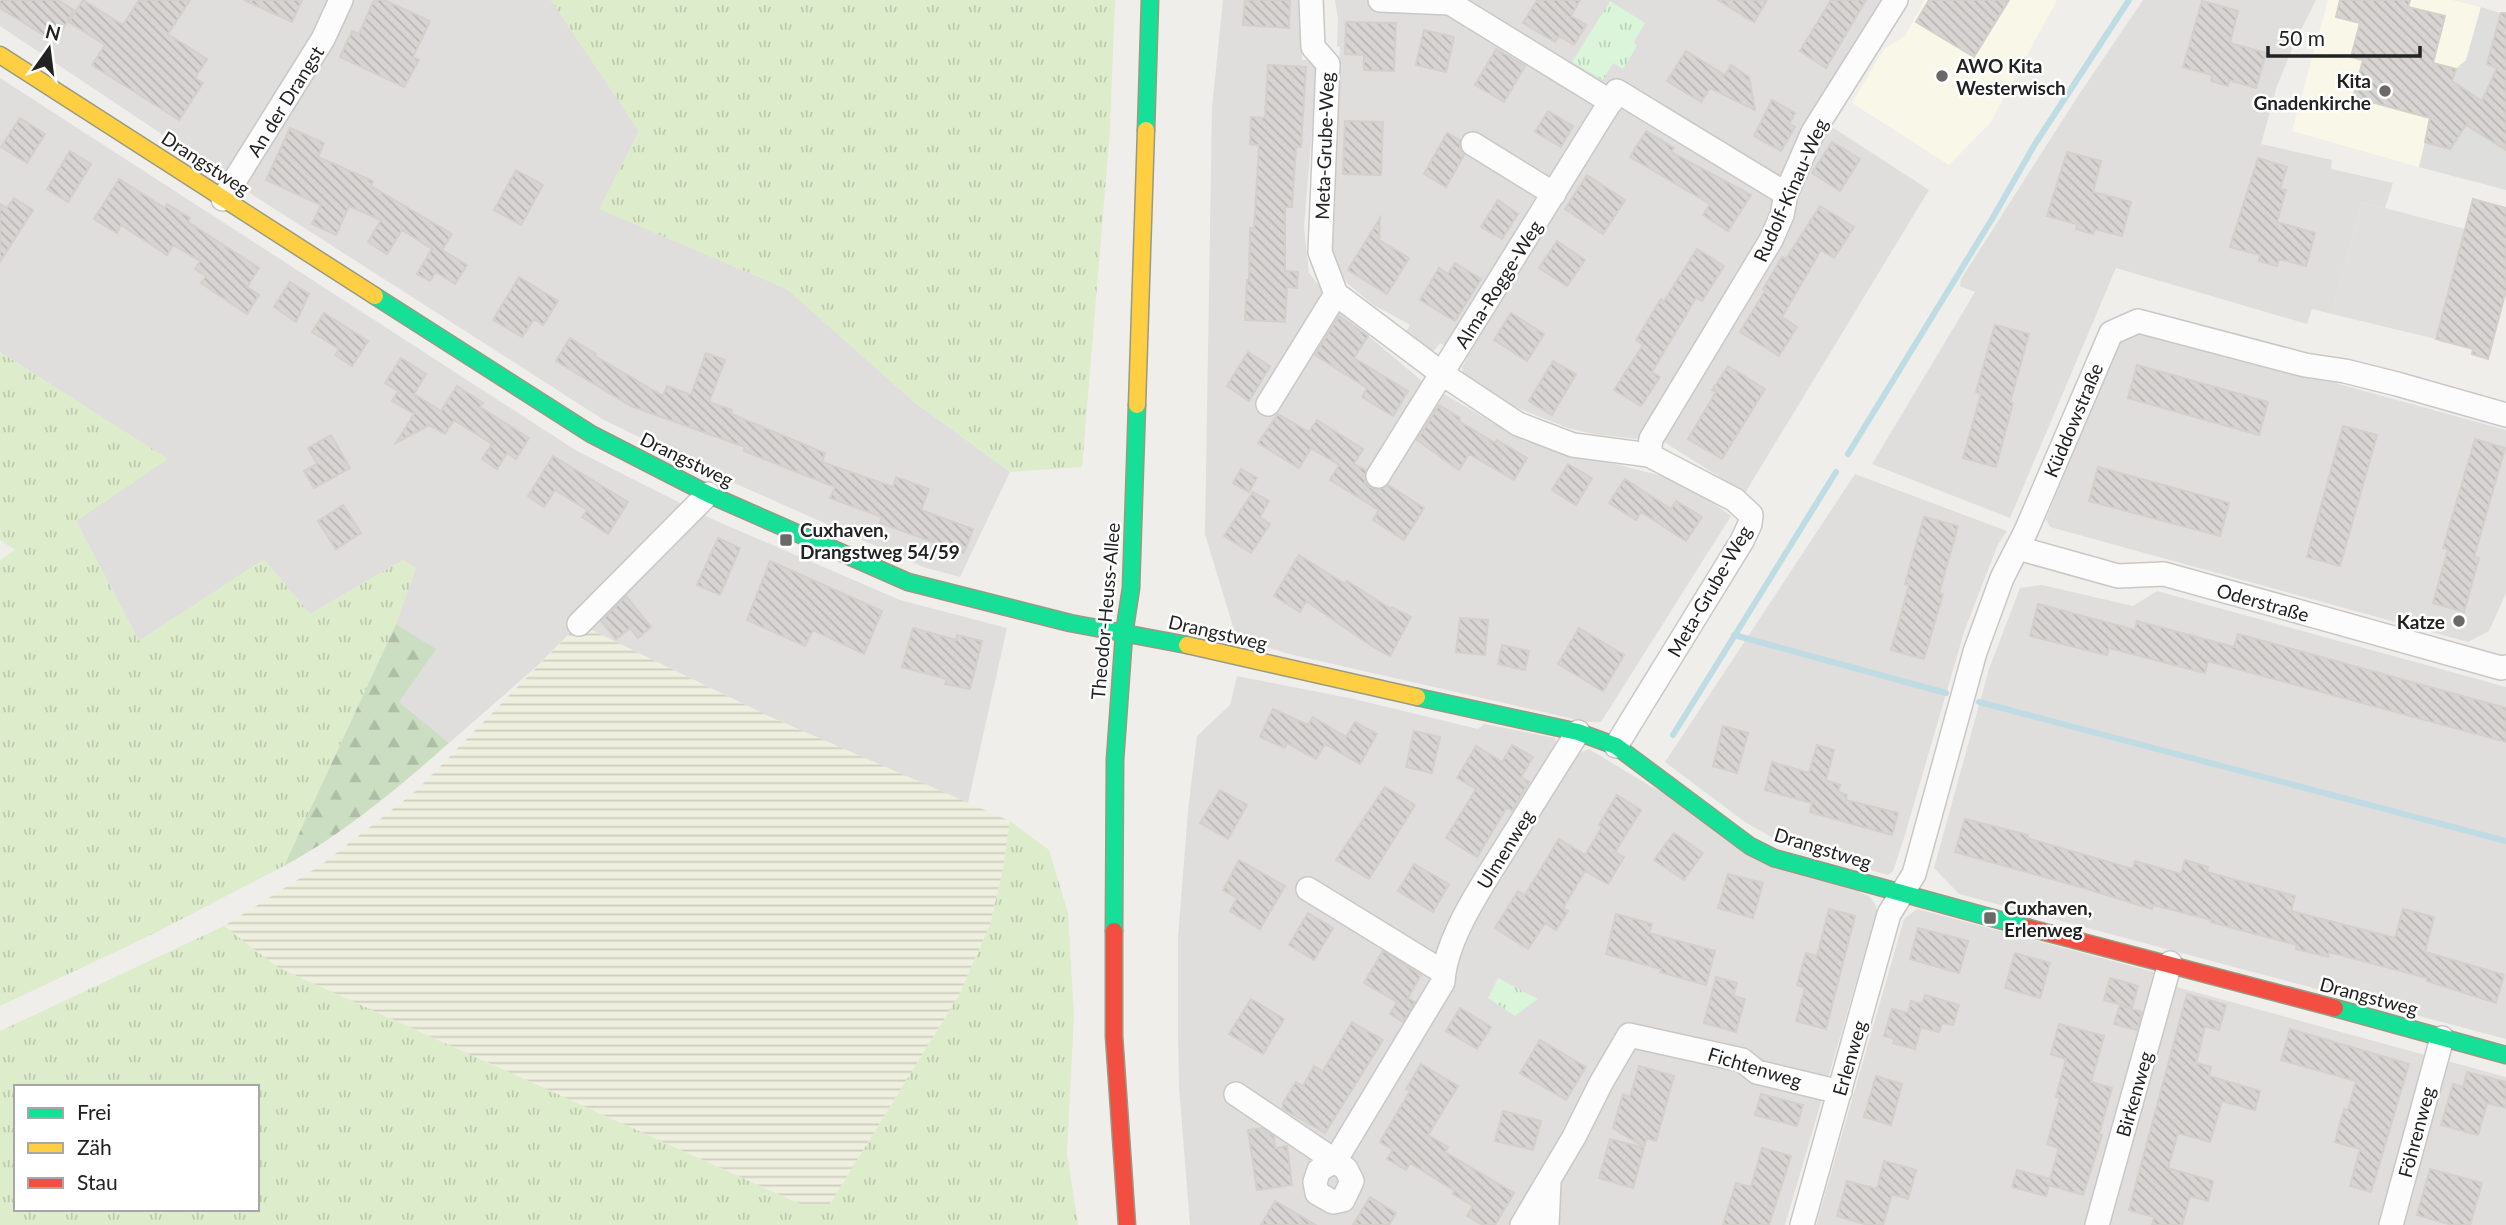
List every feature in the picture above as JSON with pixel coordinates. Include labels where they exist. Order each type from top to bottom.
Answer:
[{"type":"street","name":"An der Drangst","points":[[223,199],[323,39],[341,0]]},
{"type":"street","name":"Theodor-Heuss-Allee","points":[[1127,1225],[1114,1036],[1115,760],[1124,634],[1131,588],[1136,482],[1150,0]]},
{"type":"street","name":"Meta-Grube-Weg","points":[[1311,0],[1313,47],[1328,64],[1320,252],[1336,294],[1441,373],[1518,424],[1573,445],[1649,455],[1735,500],[1751,515],[1751,524],[1616,746]]},
{"type":"street","points":[[1380,0],[1450,3],[1611,102],[1617,91],[1786,194]]},
{"type":"street","name":"Rudolf-Kinau-Weg","points":[[1649,455],[1651,439],[1771,240],[1782,215],[1786,194],[1813,132],[1896,0]]},
{"type":"street","name":"Drangstweg","points":[[0,55],[591,435],[708,494],[908,582],[1124,634],[1182,644],[1578,732],[1616,746],[1750,846],[1774,858],[2506,1055]]},
{"type":"street","name":"Alma-Rogge-Weg","points":[[1441,373],[1611,102]]},
{"type":"street","points":[[1473,144],[1554,194]]},
{"type":"street","points":[[1268,404],[1336,294]]},
{"type":"street","name":"Küddowstraße","points":[[1903,894],[1914,874],[1975,652],[2002,578],[2018,548],[2111,333],[2138,321],[2305,365],[2345,371],[2397,384],[2506,415]]},
{"type":"street","points":[[1378,476],[1441,373]]},
{"type":"street","points":[[579,624],[708,494]]},
{"type":"street","name":"Oderstraße","points":[[2018,548],[2118,576],[2164,574],[2449,654],[2506,667]]},
{"type":"street","name":"Ulmenweg","points":[[1236,1094],[1335,1161],[1443,982],[1443,972],[1473,901],[1578,732]]},
{"type":"street","points":[[1308,889],[1443,972]]},
{"type":"street","name":"Erlenweg","points":[[1802,1225],[1889,914],[1903,894]]},
{"type":"street","name":"Birkenweg","points":[[2097,1225],[2170,963]]},
{"type":"street","name":"Fichtenweg","points":[[1522,1225],[1550,1179],[1623,1033],[1742,1060],[1757,1072],[1840,1092]]},
{"type":"street","name":"Föhrenweg","points":[[2391,1225],[2441,1038]]},
{"type":"street","name":"Fichtenweg","points":[[1547,1225],[1550,1179]]},
{"type":"shaded area","points":[[0,0],[551,0],[639,131],[600,209],[787,289],[913,401],[1010,472],[960,577],[923,567],[721,477],[604,420],[253,195],[0,26]]},
{"type":"shaded area","points":[[1223,0],[1303,0],[1302,60],[1309,60],[1317,71],[1304,227],[1309,273],[1340,312],[1422,381],[1524,441],[1682,481],[1731,516],[1601,722],[1587,722],[1289,654],[1263,646],[1234,630],[1205,534],[1212,107]]},
{"type":"shaded area","points":[[1335,0],[1886,0],[1812,114],[1929,190],[1745,493],[1664,442],[1593,434],[1568,428],[1510,405],[1464,377],[1462,367],[1467,358],[1440,343],[1430,356],[1402,339],[1410,325],[1372,304],[1347,283],[1338,270],[1329,237],[1340,47],[1337,46],[1338,19]]},
{"type":"shaded area","name":"AWO Kita Westerwisch","points":[[1925,0],[2057,0],[1990,123],[1949,165],[1852,103],[1884,49],[1905,36]]},
{"type":"shaded area","points":[[2143,0],[2316,0],[2277,86],[2261,144],[2332,160],[2331,169],[2393,183],[2385,208],[2362,202],[2332,314],[2312,309],[2307,324],[2116,268],[2010,518],[1872,464],[1975,292],[1960,286],[1961,279]]},
{"type":"shaded area","name":"Kita Gnadenkirche","points":[[2328,0],[2452,0],[2481,7],[2466,61],[2456,69],[2481,100],[2450,149],[2425,142],[2419,167],[2292,131]]},
{"type":"shaded area","points":[[2481,7],[2506,15],[2506,190],[2419,167],[2425,142],[2451,149],[2481,100],[2452,81],[2456,69],[2466,60]]},
{"type":"shaded area","points":[[0,78],[577,451],[712,519],[900,600],[1007,628],[968,803],[768,716],[579,624],[537,666],[449,743],[398,702],[435,649],[396,624],[415,568],[403,560],[310,614],[264,560],[139,641],[76,521],[167,459],[0,352]]},
{"type":"shaded area","points":[[2362,202],[2465,229],[2436,339],[2332,314]]},
{"type":"shaded area","points":[[2142,330],[2506,430],[2506,593],[2489,631],[2468,642],[2050,527],[2046,519],[2118,342],[2126,333]]},
{"type":"shaded area","points":[[1855,474],[2007,531],[1998,544],[1964,632],[1904,838],[1893,871],[1888,875],[1787,846],[1745,822],[1665,762]]},
{"type":"shaded area","points":[[2042,585],[2133,606],[2157,591],[2506,687],[2506,1039],[1959,894],[1934,868],[1989,669],[2020,588]]},
{"type":"shaded area","points":[[1237,676],[1354,699],[1478,729],[1484,724],[1555,738],[1557,747],[1573,756],[1589,749],[1652,787],[1870,897],[1877,911],[1785,1225],[1190,1225],[1179,1087],[1178,1034],[1178,937],[1188,811],[1197,736],[1230,705]]},
{"type":"shaded area","points":[[1917,909],[2154,972],[2157,982],[2090,1225],[1816,1225],[1904,919]]},
{"type":"shaded area","points":[[2173,986],[2506,1077],[2506,1225],[2105,1225]]},
{"type":"green space","points":[[551,0],[1115,0],[1110,130],[1082,467],[1010,472],[913,401],[787,289],[599,209],[639,131]]},
{"type":"green space","points":[[1610,1],[1645,23],[1634,42],[1637,46],[1623,69],[1613,63],[1603,80],[1572,62]]},
{"type":"green space","points":[[0,352],[168,459],[76,521],[139,641],[264,559],[310,614],[403,560],[416,568],[396,624],[284,866],[149,936],[0,1006],[0,560],[15,550],[0,540]]},
{"type":"green space","points":[[396,624],[436,649],[399,702],[449,743],[350,824],[284,866]]},
{"type":"green space","points":[[579,624],[768,716],[1010,821],[1002,874],[990,925],[959,995],[830,1204],[802,1205],[277,967],[224,926],[321,865],[416,791]]},
{"type":"green space","points":[[1010,821],[1049,850],[1068,913],[1074,1015],[1067,1153],[1078,1225],[0,1225],[0,1031],[224,926],[277,967],[802,1205],[830,1204],[959,995],[990,925],[1002,874]]},
{"type":"green space","points":[[1498,978],[1538,999],[1515,1016],[1488,998]]},
{"type":"building","points":[[0,0],[58,0],[74,10],[55,42],[0,8]]},
{"type":"building","points":[[83,0],[123,25],[139,0],[190,0],[168,34],[207,59],[195,78],[203,83],[179,120],[92,65],[105,45],[69,22]]},
{"type":"building","points":[[244,0],[302,0],[292,22]]},
{"type":"building","points":[[374,0],[384,0],[430,21],[413,57],[419,60],[404,87],[340,57],[352,31],[359,34]]},
{"type":"building","points":[[1245,0],[1290,0],[1289,28],[1243,25]]},
{"type":"building","points":[[1537,0],[1580,0],[1571,16],[1586,25],[1574,45],[1559,36],[1555,42],[1523,23]]},
{"type":"building","points":[[1718,0],[1767,0],[1754,22]]},
{"type":"building","points":[[1831,0],[1866,0],[1826,68],[1800,51]]},
{"type":"building","points":[[1929,0],[2009,0],[1974,57],[1916,22]]},
{"type":"building","points":[[2340,0],[2410,0],[2408,7],[2445,16],[2433,63],[2456,69],[2452,81],[2482,101],[2497,68],[2487,64],[2501,13],[2506,13],[2506,150],[2466,125],[2450,149],[2425,142],[2430,118],[2353,97],[2363,60],[2351,57],[2360,23],[2336,17]]},
{"type":"building","points":[[2202,1],[2238,11],[2230,43],[2266,53],[2256,88],[2229,80],[2228,86],[2211,81],[2212,75],[2183,67]]},
{"type":"building","points":[[1346,22],[1396,23],[1394,71],[1364,70],[1364,55],[1345,54]]},
{"type":"building","points":[[1424,30],[1454,37],[1446,72],[1416,65]]},
{"type":"building","points":[[1496,49],[1525,66],[1504,102],[1475,85]]},
{"type":"building","points":[[1686,51],[1725,75],[1731,65],[1749,77],[1755,110],[1710,88],[1701,102],[1667,81]]},
{"type":"building","points":[[1268,65],[1306,67],[1301,147],[1296,147],[1292,207],[1285,207],[1285,271],[1298,272],[1297,288],[1287,287],[1285,322],[1245,320],[1250,228],[1254,228],[1259,145],[1250,144],[1251,117],[1265,118]]},
{"type":"building","points":[[1772,100],[1795,113],[1789,124],[1795,127],[1781,151],[1754,136]]},
{"type":"building","points":[[1548,111],[1573,126],[1561,147],[1535,132]]},
{"type":"building","points":[[20,118],[45,134],[27,163],[1,147]]},
{"type":"building","points":[[1345,121],[1383,122],[1381,175],[1343,174]]},
{"type":"building","points":[[290,128],[324,143],[318,157],[373,181],[371,186],[452,234],[442,250],[467,265],[455,284],[436,272],[430,281],[417,274],[432,249],[402,230],[387,254],[368,242],[381,220],[349,206],[336,235],[312,224],[321,205],[266,180]]},
{"type":"building","points":[[1646,131],[1674,148],[1671,152],[1751,195],[1728,231],[1703,215],[1710,204],[1630,157]]},
{"type":"building","points":[[1447,133],[1460,140],[1460,150],[1464,155],[1446,187],[1424,174]]},
{"type":"building","points":[[1832,142],[1860,159],[1840,191],[1812,173]]},
{"type":"building","points":[[70,151],[91,164],[68,202],[47,189]]},
{"type":"building","points":[[2067,152],[2101,161],[2093,192],[2131,202],[2122,236],[2095,229],[2093,234],[2076,229],[2077,224],[2047,216]]},
{"type":"building","points":[[2258,158],[2287,167],[2280,189],[2286,190],[2277,222],[2315,233],[2306,266],[2279,259],[2277,266],[2259,261],[2260,255],[2230,247]]},
{"type":"building","points":[[516,170],[543,185],[521,225],[494,210]]},
{"type":"building","points":[[1587,175],[1625,200],[1603,234],[1565,209]]},
{"type":"building","points":[[119,179],[165,208],[167,204],[190,218],[188,222],[259,268],[247,287],[259,295],[247,314],[201,283],[206,276],[195,269],[200,261],[173,245],[167,255],[121,225],[117,233],[94,219]]},
{"type":"building","points":[[14,198],[33,210],[0,262],[0,204],[7,208]]},
{"type":"building","points":[[2473,199],[2506,208],[2506,290],[2488,359],[2472,354],[2473,349],[2436,339]]},
{"type":"building","points":[[1498,200],[1518,214],[1502,239],[1481,227]]},
{"type":"building","points":[[1820,206],[1854,227],[1834,258],[1821,250],[1782,317],[1797,327],[1779,356],[1740,332],[1782,257],[1786,259]]},
{"type":"building","points":[[1380,218],[1379,240],[1409,258],[1387,294],[1348,270]]},
{"type":"building","points":[[1557,241],[1585,260],[1567,286],[1539,268]]},
{"type":"building","points":[[1697,249],[1724,266],[1702,301],[1696,298],[1652,372],[1660,377],[1641,406],[1614,390],[1643,345],[1636,340]]},
{"type":"building","points":[[1455,263],[1481,279],[1455,321],[1420,300],[1439,268],[1448,274]]},
{"type":"building","points":[[519,277],[558,301],[543,325],[534,319],[522,337],[493,320]]},
{"type":"building","points":[[290,282],[309,294],[296,322],[274,307]]},
{"type":"building","points":[[324,313],[368,341],[352,366],[335,355],[339,349],[312,332]]},
{"type":"building","points":[[1511,313],[1544,334],[1527,361],[1494,340]]},
{"type":"building","points":[[1339,316],[1368,336],[1354,358],[1408,391],[1393,416],[1362,397],[1367,388],[1315,355]]},
{"type":"building","points":[[1995,325],[2029,334],[1996,467],[1963,458],[1981,394],[1976,392]]},
{"type":"building","points":[[570,338],[663,396],[667,386],[691,395],[706,353],[725,360],[709,402],[732,410],[731,414],[825,453],[822,462],[893,487],[896,477],[929,489],[921,510],[973,529],[964,553],[880,523],[882,517],[830,498],[835,487],[744,451],[745,447],[631,406],[556,361]]},
{"type":"building","points":[[1248,352],[1270,366],[1249,401],[1227,386]]},
{"type":"building","points":[[401,358],[426,374],[414,394],[441,411],[457,386],[483,403],[480,407],[529,438],[516,459],[507,453],[497,469],[482,459],[492,444],[454,420],[445,434],[429,425],[396,443],[414,414],[392,401],[398,391],[385,383]]},
{"type":"building","points":[[1553,361],[1576,374],[1552,415],[1529,401]]},
{"type":"building","points":[[2137,365],[2268,402],[2259,435],[2128,398]]},
{"type":"building","points":[[1728,366],[1765,389],[1722,459],[1688,439],[1716,392],[1712,390]]},
{"type":"building","points":[[1439,405],[1495,443],[1497,440],[1527,458],[1514,480],[1469,454],[1459,470],[1417,440]]},
{"type":"building","points":[[1278,414],[1309,432],[1317,420],[1363,449],[1354,464],[1366,470],[1365,482],[1370,487],[1378,490],[1388,485],[1424,508],[1404,540],[1373,520],[1379,510],[1330,480],[1339,465],[1311,448],[1299,468],[1258,443]]},
{"type":"building","points":[[2343,426],[2377,435],[2340,566],[2307,557]]},
{"type":"building","points":[[331,435],[350,468],[314,488],[304,471],[317,464],[308,448]]},
{"type":"building","points":[[2475,439],[2505,448],[2474,557],[2479,558],[2464,612],[2433,603],[2448,549],[2443,548]]},
{"type":"building","points":[[553,456],[628,502],[608,534],[582,517],[587,510],[555,490],[544,507],[528,496]]},
{"type":"building","points":[[1568,464],[1592,478],[1576,505],[1552,490]]},
{"type":"building","points":[[2098,467],[2229,503],[2220,536],[2089,501]]},
{"type":"building","points":[[1241,469],[1257,478],[1249,492],[1233,483]]},
{"type":"building","points":[[1625,479],[1671,509],[1676,501],[1702,517],[1686,541],[1641,512],[1636,520],[1609,503]]},
{"type":"building","points":[[1253,492],[1269,501],[1260,517],[1270,524],[1251,553],[1224,536]]},
{"type":"building","points":[[343,505],[361,533],[336,549],[318,521]]},
{"type":"building","points":[[1924,517],[1958,526],[1939,593],[1943,594],[1924,659],[1891,650],[1909,585],[1905,584]]},
{"type":"building","points":[[718,538],[740,548],[720,595],[697,585]]},
{"type":"building","points":[[1299,555],[1345,584],[1347,581],[1391,609],[1392,607],[1411,617],[1390,656],[1306,601],[1300,612],[1274,596]]},
{"type":"building","points":[[770,561],[882,611],[864,654],[813,630],[805,646],[747,620]]},
{"type":"building","points":[[626,596],[651,627],[638,638],[630,628],[616,639],[601,621]]},
{"type":"building","points":[[2038,604],[2135,630],[2137,621],[2234,647],[2238,634],[2506,708],[2506,742],[2208,661],[2205,673],[2109,648],[2107,655],[2030,636]]},
{"type":"building","points":[[1460,618],[1488,620],[1485,655],[1456,652]]},
{"type":"building","points":[[913,628],[956,640],[957,635],[982,641],[970,689],[945,684],[947,679],[902,667]]},
{"type":"building","points":[[1579,628],[1624,655],[1603,691],[1558,664]]},
{"type":"building","points":[[1502,645],[1529,651],[1525,670],[1498,664]]},
{"type":"building","points":[[1273,709],[1308,725],[1313,717],[1346,737],[1355,722],[1377,734],[1360,764],[1325,744],[1316,759],[1287,743],[1285,748],[1260,737]]},
{"type":"building","points":[[1723,726],[1748,733],[1737,773],[1713,766]]},
{"type":"building","points":[[1414,731],[1440,737],[1432,773],[1406,767]]},
{"type":"building","points":[[1512,745],[1533,757],[1521,777],[1529,782],[1512,811],[1507,807],[1477,857],[1446,838],[1476,789],[1457,778],[1476,746],[1502,762]]},
{"type":"building","points":[[1817,745],[1834,750],[1826,780],[1840,785],[1838,792],[1847,795],[1846,800],[1898,813],[1892,835],[1810,812],[1812,803],[1765,790],[1772,762],[1809,773]]},
{"type":"building","points":[[1385,787],[1415,805],[1369,879],[1336,860]]},
{"type":"building","points":[[1220,790],[1247,805],[1228,839],[1200,823]]},
{"type":"building","points":[[1617,795],[1641,810],[1615,852],[1624,857],[1608,884],[1585,871],[1563,908],[1568,911],[1556,930],[1545,923],[1528,949],[1495,928],[1518,891],[1525,895],[1559,839],[1585,855]]},
{"type":"building","points":[[1965,819],[2028,835],[2027,838],[2133,869],[2135,861],[2181,874],[2185,860],[2208,867],[2207,872],[2295,896],[2291,911],[2395,938],[2403,909],[2434,917],[2425,952],[2504,975],[2496,1003],[2427,981],[2427,978],[2329,952],[2328,957],[2296,949],[2297,945],[2211,922],[2212,920],[2153,905],[2152,909],[1955,852]]},
{"type":"building","points":[[1674,833],[1703,853],[1684,880],[1654,860]]},
{"type":"building","points":[[1239,860],[1285,886],[1260,929],[1230,911],[1237,898],[1223,890]]},
{"type":"building","points":[[1414,864],[1449,884],[1433,912],[1398,891]]},
{"type":"building","points":[[1728,874],[1763,883],[1753,918],[1718,908]]},
{"type":"building","points":[[1829,909],[1855,916],[1826,1029],[1796,1021],[1805,988],[1797,985],[1806,953],[1817,956]]},
{"type":"building","points":[[1308,913],[1333,928],[1314,960],[1289,945]]},
{"type":"building","points":[[1616,914],[1652,924],[1649,933],[1715,951],[1706,985],[1606,954]]},
{"type":"building","points":[[1918,928],[1968,941],[1959,973],[1910,959]]},
{"type":"building","points":[[1383,951],[1421,975],[1408,998],[1415,1002],[1403,1022],[1390,1014],[1397,1002],[1364,983]]},
{"type":"building","points":[[2015,953],[2050,963],[2040,998],[2005,988]]},
{"type":"building","points":[[1716,977],[1737,983],[1733,996],[1745,999],[1736,1032],[1704,1023]]},
{"type":"building","points":[[2110,978],[2138,986],[2132,1008],[2104,1000]]},
{"type":"building","points":[[2187,994],[2226,1005],[2219,1030],[2205,1026],[2196,1063],[2211,1067],[2209,1076],[2260,1091],[2255,1110],[2222,1101],[2210,1142],[2178,1133],[2168,1168],[2213,1181],[2208,1201],[2190,1196],[2182,1225],[2152,1225],[2154,1217],[2129,1210]]},
{"type":"building","points":[[1925,995],[1959,1005],[1953,1025],[1942,1023],[1939,1032],[1921,1027],[1915,1049],[1893,1043],[1895,1039],[1884,1036],[1892,1009],[1908,1013],[1911,1001],[1922,1004]]},
{"type":"building","points":[[1251,999],[1284,1019],[1263,1054],[1229,1034]]},
{"type":"building","points":[[2120,1005],[2142,1012],[2137,1030],[2114,1024]]},
{"type":"building","points":[[1460,1008],[1491,1027],[1477,1049],[1446,1031]]},
{"type":"building","points":[[1352,1022],[1383,1040],[1325,1133],[1283,1109],[1283,1103],[1296,1082],[1303,1086],[1314,1066],[1323,1071]]},
{"type":"building","points":[[2059,1024],[2104,1036],[2091,1082],[2112,1088],[2099,1134],[2102,1135],[2083,1195],[2049,1185],[2046,1196],[2012,1187],[2017,1170],[2050,1179],[2059,1148],[2047,1144],[2060,1098],[2056,1097],[2066,1059],[2051,1054]]},
{"type":"building","points":[[2290,1029],[2409,1064],[2371,1192],[2350,1186],[2360,1149],[2335,1142],[2344,1109],[2348,1110],[2356,1081],[2281,1060]]},
{"type":"building","points":[[1540,1040],[1586,1067],[1566,1100],[1520,1073]]},
{"type":"building","points":[[1421,1064],[1458,1086],[1428,1135],[1448,1147],[1445,1152],[1514,1193],[1495,1225],[1483,1225],[1467,1216],[1473,1206],[1453,1194],[1455,1191],[1410,1163],[1406,1170],[1387,1159],[1393,1150],[1380,1142],[1410,1091],[1406,1089]]},
{"type":"building","points":[[1639,1066],[1674,1076],[1656,1141],[1647,1138],[1644,1147],[1613,1128],[1623,1094],[1630,1097]]},
{"type":"building","points":[[2467,1072],[2506,1082],[2506,1108],[2487,1103],[2478,1135],[2441,1125],[2453,1084],[2463,1087]]},
{"type":"building","points":[[1876,1076],[1902,1084],[1891,1125],[1864,1117]]},
{"type":"building","points":[[1761,1094],[1803,1105],[1797,1126],[1755,1115]]},
{"type":"building","points":[[1503,1111],[1541,1121],[1533,1150],[1495,1141]]},
{"type":"building","points":[[1262,1128],[1274,1136],[1275,1148],[1287,1146],[1292,1185],[1257,1190],[1248,1130]]},
{"type":"building","points":[[1610,1139],[1644,1148],[1633,1188],[1599,1178]]},
{"type":"building","points":[[1762,1148],[1791,1156],[1769,1225],[1723,1225],[1736,1183],[1751,1187]]},
{"type":"building","points":[[1884,1161],[1916,1170],[1908,1199],[1892,1194],[1883,1225],[1868,1225],[1837,1216],[1847,1181],[1877,1189]]},
{"type":"building","points":[[2430,1169],[2482,1183],[2470,1225],[2452,1225],[2417,1215]]},
{"type":"building","points":[[1370,1197],[1396,1213],[1389,1225],[1353,1225]]},
{"type":"building","points":[[1275,1201],[1316,1225],[1261,1225]]},
{"type":"waterway","points":[[1848,454],[2035,144],[2129,0]]},
{"type":"waterway","points":[[1673,735],[1836,472]]},
{"type":"waterway","points":[[1734,635],[1946,693]]},
{"type":"waterway","points":[[1979,702],[2506,841]]},
{"type":"traffic: fast","points":[[1146,130],[1150,0]]},
{"type":"traffic: fast","points":[[375,296],[591,434],[708,494],[908,582],[1070,623],[1187,645]]},
{"type":"traffic: fast","points":[[1114,931],[1115,760],[1124,634],[1131,588],[1137,405]]},
{"type":"traffic: fast","points":[[1417,697],[1578,732],[1616,746],[1750,846],[1774,858],[2029,928]]},
{"type":"traffic: fast","points":[[2335,1008],[2506,1055]]},
{"type":"traffic: slow","points":[[0,55],[375,296]]},
{"type":"traffic: slow","points":[[1137,405],[1146,130]]},
{"type":"traffic: slow","points":[[1187,645],[1417,697]]},
{"type":"traffic: jam","points":[[2029,928],[2335,1008]]},
{"type":"traffic: jam","points":[[1114,931],[1114,1036],[1127,1225]]},
{"type":"place","name":"AWO Kita Westerwisch","points":[[1942,76]]},
{"type":"place","name":"Kita Gnadenkirche","points":[[2385,91]]},
{"type":"place","name":"Cuxhaven, Drangstweg 54/59","points":[[786,540]]},
{"type":"place","name":"Katze","points":[[2459,621]]},
{"type":"place","name":"Cuxhaven, Erlenweg","points":[[1990,918]]}]
